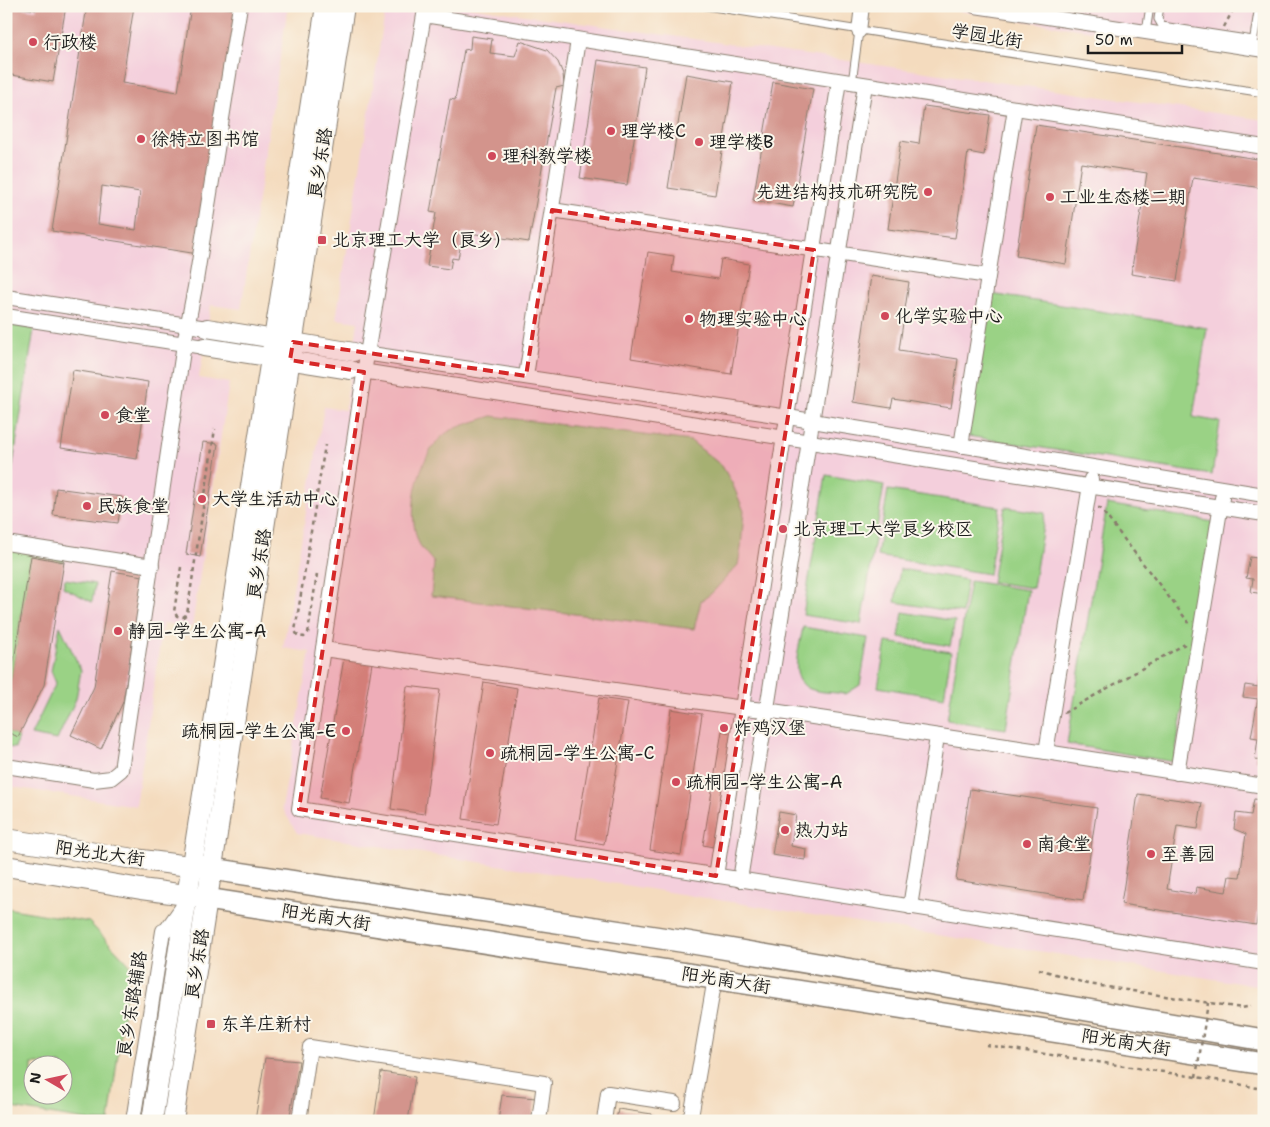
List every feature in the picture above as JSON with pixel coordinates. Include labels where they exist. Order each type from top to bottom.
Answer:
[{"type":"main road","name":"良乡东路","points":[[152,1121],[194,898],[203,867],[282,350],[326,6]]},
{"type":"main road","name":"良乡东路","points":[[282,350],[344,6]]},
{"type":"main road","name":"阳光北大街","points":[[6,839],[134,859],[203,867]]},
{"type":"main road","name":"阳光北大街","points":[[6,866],[194,898]]},
{"type":"main road","name":"阳光南大街","points":[[203,867],[687,942],[1264,1040]]},
{"type":"main road","name":"良乡东路","points":[[173,1121],[194,898]]},
{"type":"main road","name":"阳光南大街","points":[[194,898],[1264,1064]]},
{"type":"street","points":[[6,766],[94,780],[111,778],[121,770],[184,344],[240,6]]},
{"type":"street","points":[[859,31],[862,6]]},
{"type":"street","points":[[975,6],[1146,32],[1256,46]]},
{"type":"street","points":[[1264,147],[424,15],[360,353],[323,648],[299,809],[1264,963]]},
{"type":"street","points":[[526,376],[578,40]]},
{"type":"street","points":[[716,876],[814,250],[852,83]]},
{"type":"street","points":[[740,880],[840,254],[852,83]]},
{"type":"street","points":[[961,446],[1015,108]]},
{"type":"street","points":[[552,210],[988,276]]},
{"type":"street","points":[[6,297],[207,328],[358,371],[786,437],[1264,514]]},
{"type":"street","points":[[6,316],[204,347],[360,353],[526,376],[1264,495]]},
{"type":"street","points":[[1046,752],[1093,467]]},
{"type":"street","points":[[1177,773],[1223,489]]},
{"type":"street","points":[[6,543],[152,566]]},
{"type":"street","points":[[323,648],[766,710],[1264,786]]},
{"type":"street","points":[[910,907],[937,737]]},
{"type":"street","name":"良乡东路辅路","points":[[133,1121],[163,930],[166,930],[194,898]]},
{"type":"street","points":[[685,1121],[691,1117],[714,978]]},
{"type":"street","points":[[299,1121],[310,1047],[544,1083],[539,1121]]},
{"type":"street","points":[[604,1121],[608,1094],[674,1103]]},
{"type":"lane","name":"学园北街","points":[[706,6],[1264,93]]},
{"type":"lane","points":[[1146,32],[1150,6]]},
{"type":"lane","points":[[1160,6],[1158,19],[1162,26],[1219,35],[1256,46],[1259,6]]},
{"type":"lane","points":[[852,83],[859,31]]},
{"type":"path","points":[[1219,35],[1235,6]]},
{"type":"path","points":[[181,567],[174,612],[177,616],[183,618],[187,614],[215,429]]},
{"type":"path","points":[[317,574],[308,633],[304,637],[298,636],[296,631],[325,445]]},
{"type":"path","points":[[1051,721],[1200,636],[1100,508],[1086,506]]},
{"type":"path","points":[[1039,969],[1088,984],[1242,1008],[1251,1006]]},
{"type":"path","points":[[1196,1077],[1208,1003]]},
{"type":"path","points":[[986,1045],[1229,1082],[1257,1088]]},
{"type":"highlighted area","points":[[552,210],[814,250],[716,876],[299,809],[364,372],[290,360],[293,342],[526,376]]},
{"type":"shaded area","points":[[6,6],[288,6],[241,309],[211,305],[199,378],[229,383],[192,627],[163,623],[136,806],[6,786]]},
{"type":"shaded area","name":"北京理工大学良乡校区","points":[[386,6],[461,6],[1264,120],[1264,987],[297,833],[282,808],[310,652],[283,648],[324,407],[345,410],[358,322],[336,319]]},
{"type":"shaded area","points":[[926,6],[1264,6],[1264,57]]},
{"type":"green space","points":[[991,294],[1207,328],[1193,417],[1220,422],[1212,475],[968,436]]},
{"type":"green space","points":[[6,324],[34,329],[6,509]]},
{"type":"green space","points":[[492,416],[691,441],[722,466],[732,483],[744,511],[741,548],[738,565],[712,593],[701,601],[694,629],[431,596],[434,563],[418,541],[413,514],[414,499],[421,469],[436,443],[449,431]]},
{"type":"green space","points":[[826,475],[884,485],[861,624],[803,615]]},
{"type":"green space","points":[[888,490],[1000,507],[989,574],[877,556]]},
{"type":"green space","points":[[1107,504],[1214,522],[1174,762],[1067,744]]},
{"type":"green space","points":[[1005,507],[1045,513],[1033,588],[992,582]]},
{"type":"green space","points":[[6,543],[66,552],[64,562],[31,557],[11,679],[6,687]]},
{"type":"green space","points":[[900,569],[967,580],[962,613],[895,602]]},
{"type":"green space","points":[[65,579],[95,584],[92,602],[63,587]]},
{"type":"green space","points":[[970,581],[1028,590],[1006,729],[947,720]]},
{"type":"green space","points":[[903,612],[955,621],[950,646],[899,637]]},
{"type":"green space","points":[[60,626],[81,670],[76,699],[57,740],[31,735],[56,683],[51,671]]},
{"type":"green space","points":[[803,627],[868,638],[860,685],[846,694],[814,690],[803,684],[799,678],[797,661]]},
{"type":"green space","points":[[886,642],[951,652],[944,698],[878,687]]},
{"type":"green space","points":[[6,731],[18,737],[15,748],[6,747]]},
{"type":"green space","points":[[6,908],[89,922],[130,965],[109,1121],[92,1121],[6,1107]]},
{"type":"building","name":"行政楼","points":[[6,6],[36,10],[37,6],[66,6],[53,82],[6,74]]},
{"type":"building","name":"徐特立图书馆","points":[[87,6],[134,6],[122,83],[178,92],[191,6],[215,6],[237,10],[198,254],[52,231]],"holes":[[[102,186],[140,192],[136,230],[98,224]]]},
{"type":"building","name":"理科教学楼","points":[[471,36],[492,39],[490,53],[515,56],[520,41],[547,50],[558,62],[563,74],[564,86],[556,88],[529,242],[463,232],[458,259],[452,258],[450,269],[427,266],[436,213],[430,212],[450,99],[455,100],[464,50],[470,49]]},
{"type":"building","name":"理学楼C","points":[[598,60],[645,67],[627,185],[580,178]]},
{"type":"building","name":"理学楼B","points":[[686,74],[733,82],[715,195],[668,188]]},
{"type":"building","points":[[773,82],[813,89],[793,207],[753,200]]},
{"type":"building","name":"先进结构技术研究院","points":[[924,106],[990,115],[984,155],[968,152],[955,238],[888,229],[901,141],[919,144]]},
{"type":"building","name":"工业生态楼二期","points":[[1036,125],[1264,160],[1264,207],[1259,206],[1262,188],[1193,178],[1177,281],[1131,274],[1147,173],[1081,163],[1066,264],[1016,256]]},
{"type":"building","name":"物理实验中心","points":[[648,252],[674,256],[672,272],[718,279],[721,259],[749,264],[731,374],[631,358]]},
{"type":"building","name":"化学实验中心","points":[[871,276],[909,282],[899,350],[958,359],[951,408],[893,399],[891,408],[853,402]]},
{"type":"building","name":"食堂","points":[[73,370],[148,382],[137,459],[61,448]]},
{"type":"building","name":"大学生活动中心","points":[[203,442],[218,444],[200,557],[186,554]]},
{"type":"building","name":"民族食堂","points":[[56,488],[122,497],[118,523],[53,515]]},
{"type":"building","points":[[31,556],[64,562],[44,685],[18,737],[6,731],[6,687],[11,679]]},
{"type":"building","points":[[1250,557],[1264,559],[1264,594],[1251,592],[1253,579],[1246,578]]},
{"type":"building","name":"静园-学生公寓-A","points":[[112,571],[143,576],[123,702],[101,749],[71,735],[94,687]]},
{"type":"building","name":"疏桐园-学生公寓-E","points":[[344,658],[372,663],[349,803],[320,798]]},
{"type":"building","points":[[1263,661],[1264,761],[1255,760],[1258,738],[1251,737],[1258,699],[1243,697],[1245,685],[1259,687]]},
{"type":"building","name":"疏桐园-学生公寓-C","points":[[484,682],[517,688],[496,824],[463,819]]},
{"type":"building","points":[[407,686],[440,690],[424,814],[391,809]]},
{"type":"building","points":[[599,698],[628,702],[604,844],[576,839]]},
{"type":"building","name":"疏桐园-学生公寓-A","points":[[671,709],[702,714],[681,855],[650,850]]},
{"type":"building","points":[[722,731],[731,733],[713,847],[703,845]]},
{"type":"building","name":"南食堂","points":[[970,789],[1097,808],[1083,900],[956,880]]},
{"type":"building","name":"至善园","points":[[1138,794],[1202,803],[1198,829],[1177,826],[1167,889],[1195,894],[1196,887],[1226,892],[1229,876],[1240,877],[1246,834],[1234,829],[1236,813],[1251,815],[1254,799],[1264,800],[1264,875],[1256,925],[1121,904]]},
{"type":"building","name":"热力站","points":[[779,812],[796,815],[791,846],[806,849],[805,860],[772,855]]},
{"type":"building","points":[[265,1058],[299,1061],[289,1121],[255,1121]]},
{"type":"building","points":[[381,1072],[415,1077],[408,1121],[374,1121]]},
{"type":"building","points":[[502,1095],[536,1098],[532,1121],[498,1121]]},
{"type":"building","points":[[618,1109],[652,1114],[651,1121],[616,1121]]},
{"type":"place","name":"行政楼","points":[[33,42]]},
{"type":"place","name":"理学楼C","points":[[611,131]]},
{"type":"place","name":"徐特立图书馆","points":[[141,139]]},
{"type":"place","name":"理学楼B","points":[[699,142]]},
{"type":"place","name":"理科教学楼","points":[[492,156]]},
{"type":"place","name":"先进结构技术研究院","points":[[928,192]]},
{"type":"place","name":"工业生态楼二期","points":[[1050,197]]},
{"type":"place","name":"北京理工大学（良乡）","points":[[322,240]]},
{"type":"place","name":"化学实验中心","points":[[885,316]]},
{"type":"place","name":"物理实验中心","points":[[689,319]]},
{"type":"place","name":"食堂","points":[[105,415]]},
{"type":"place","name":"大学生活动中心","points":[[202,499]]},
{"type":"place","name":"民族食堂","points":[[87,506]]},
{"type":"place","name":"北京理工大学良乡校区","points":[[783,529]]},
{"type":"place","name":"静园-学生公寓-A","points":[[118,631]]},
{"type":"place","name":"炸鸡汉堡","points":[[724,728]]},
{"type":"place","name":"疏桐园-学生公寓-E","points":[[346,731]]},
{"type":"place","name":"疏桐园-学生公寓-C","points":[[490,753]]},
{"type":"place","name":"疏桐园-学生公寓-A","points":[[676,782]]},
{"type":"place","name":"热力站","points":[[785,830]]},
{"type":"place","name":"南食堂","points":[[1027,844]]},
{"type":"place","name":"至善园","points":[[1151,854]]},
{"type":"place","name":"东羊庄新村","points":[[211,1024]]}]
